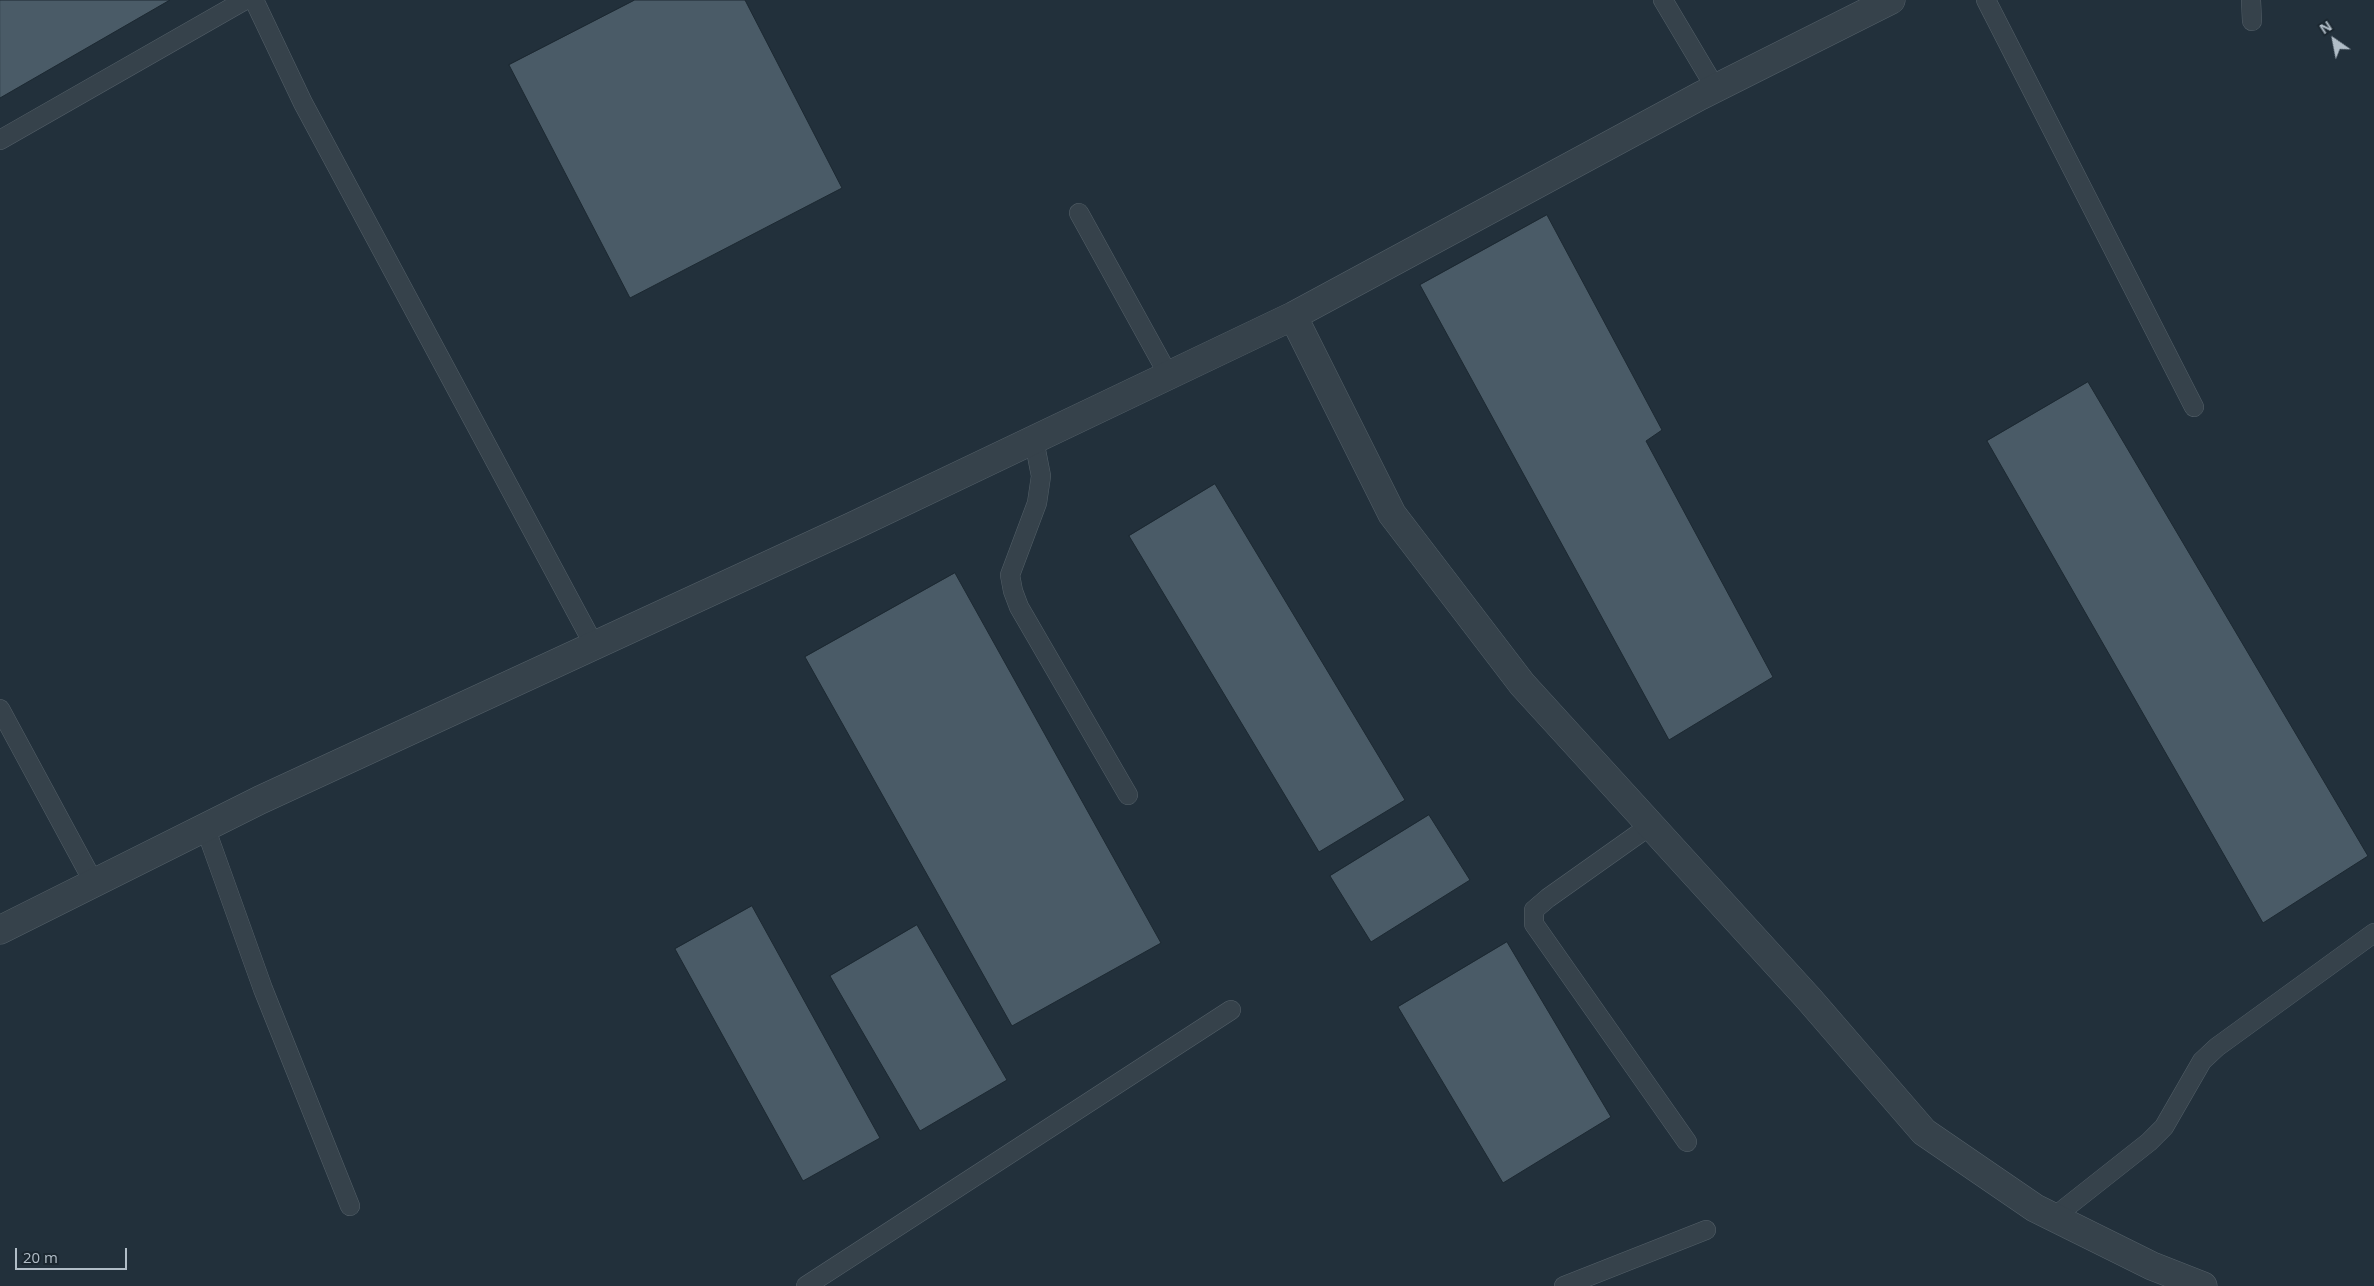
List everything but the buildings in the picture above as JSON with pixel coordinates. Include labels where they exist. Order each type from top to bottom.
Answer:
[{"type":"street","points":[[0,930],[205,827],[594,644],[853,526],[1293,316],[1716,89],[1891,0]]},
{"type":"street","points":[[1293,316],[1392,514],[1522,684],[1809,999],[1924,1132],[2035,1208],[2152,1266],[2203,1286]]},
{"type":"lane","points":[[0,140],[245,0]]},
{"type":"lane","points":[[254,0],[303,103],[594,644]]},
{"type":"lane","points":[[1662,0],[1716,89]]},
{"type":"lane","points":[[1986,0],[2194,407]]},
{"type":"lane","points":[[2251,0],[2252,21]]},
{"type":"lane","points":[[1079,213],[1168,376]]},
{"type":"lane","points":[[1034,440],[1041,476],[1037,503],[1010,575],[1013,591],[1019,607],[1128,795]]},
{"type":"lane","points":[[0,709],[94,883]]},
{"type":"lane","points":[[1651,824],[1548,898],[1534,910],[1534,924],[1687,1142]]},
{"type":"lane","points":[[205,827],[263,989],[350,1206]]},
{"type":"lane","points":[[2054,1218],[2164,1127],[2202,1062],[2217,1047],[2374,933]]},
{"type":"lane","points":[[806,1286],[1231,1010]]},
{"type":"lane","points":[[1564,1286],[1706,1230]]}]
